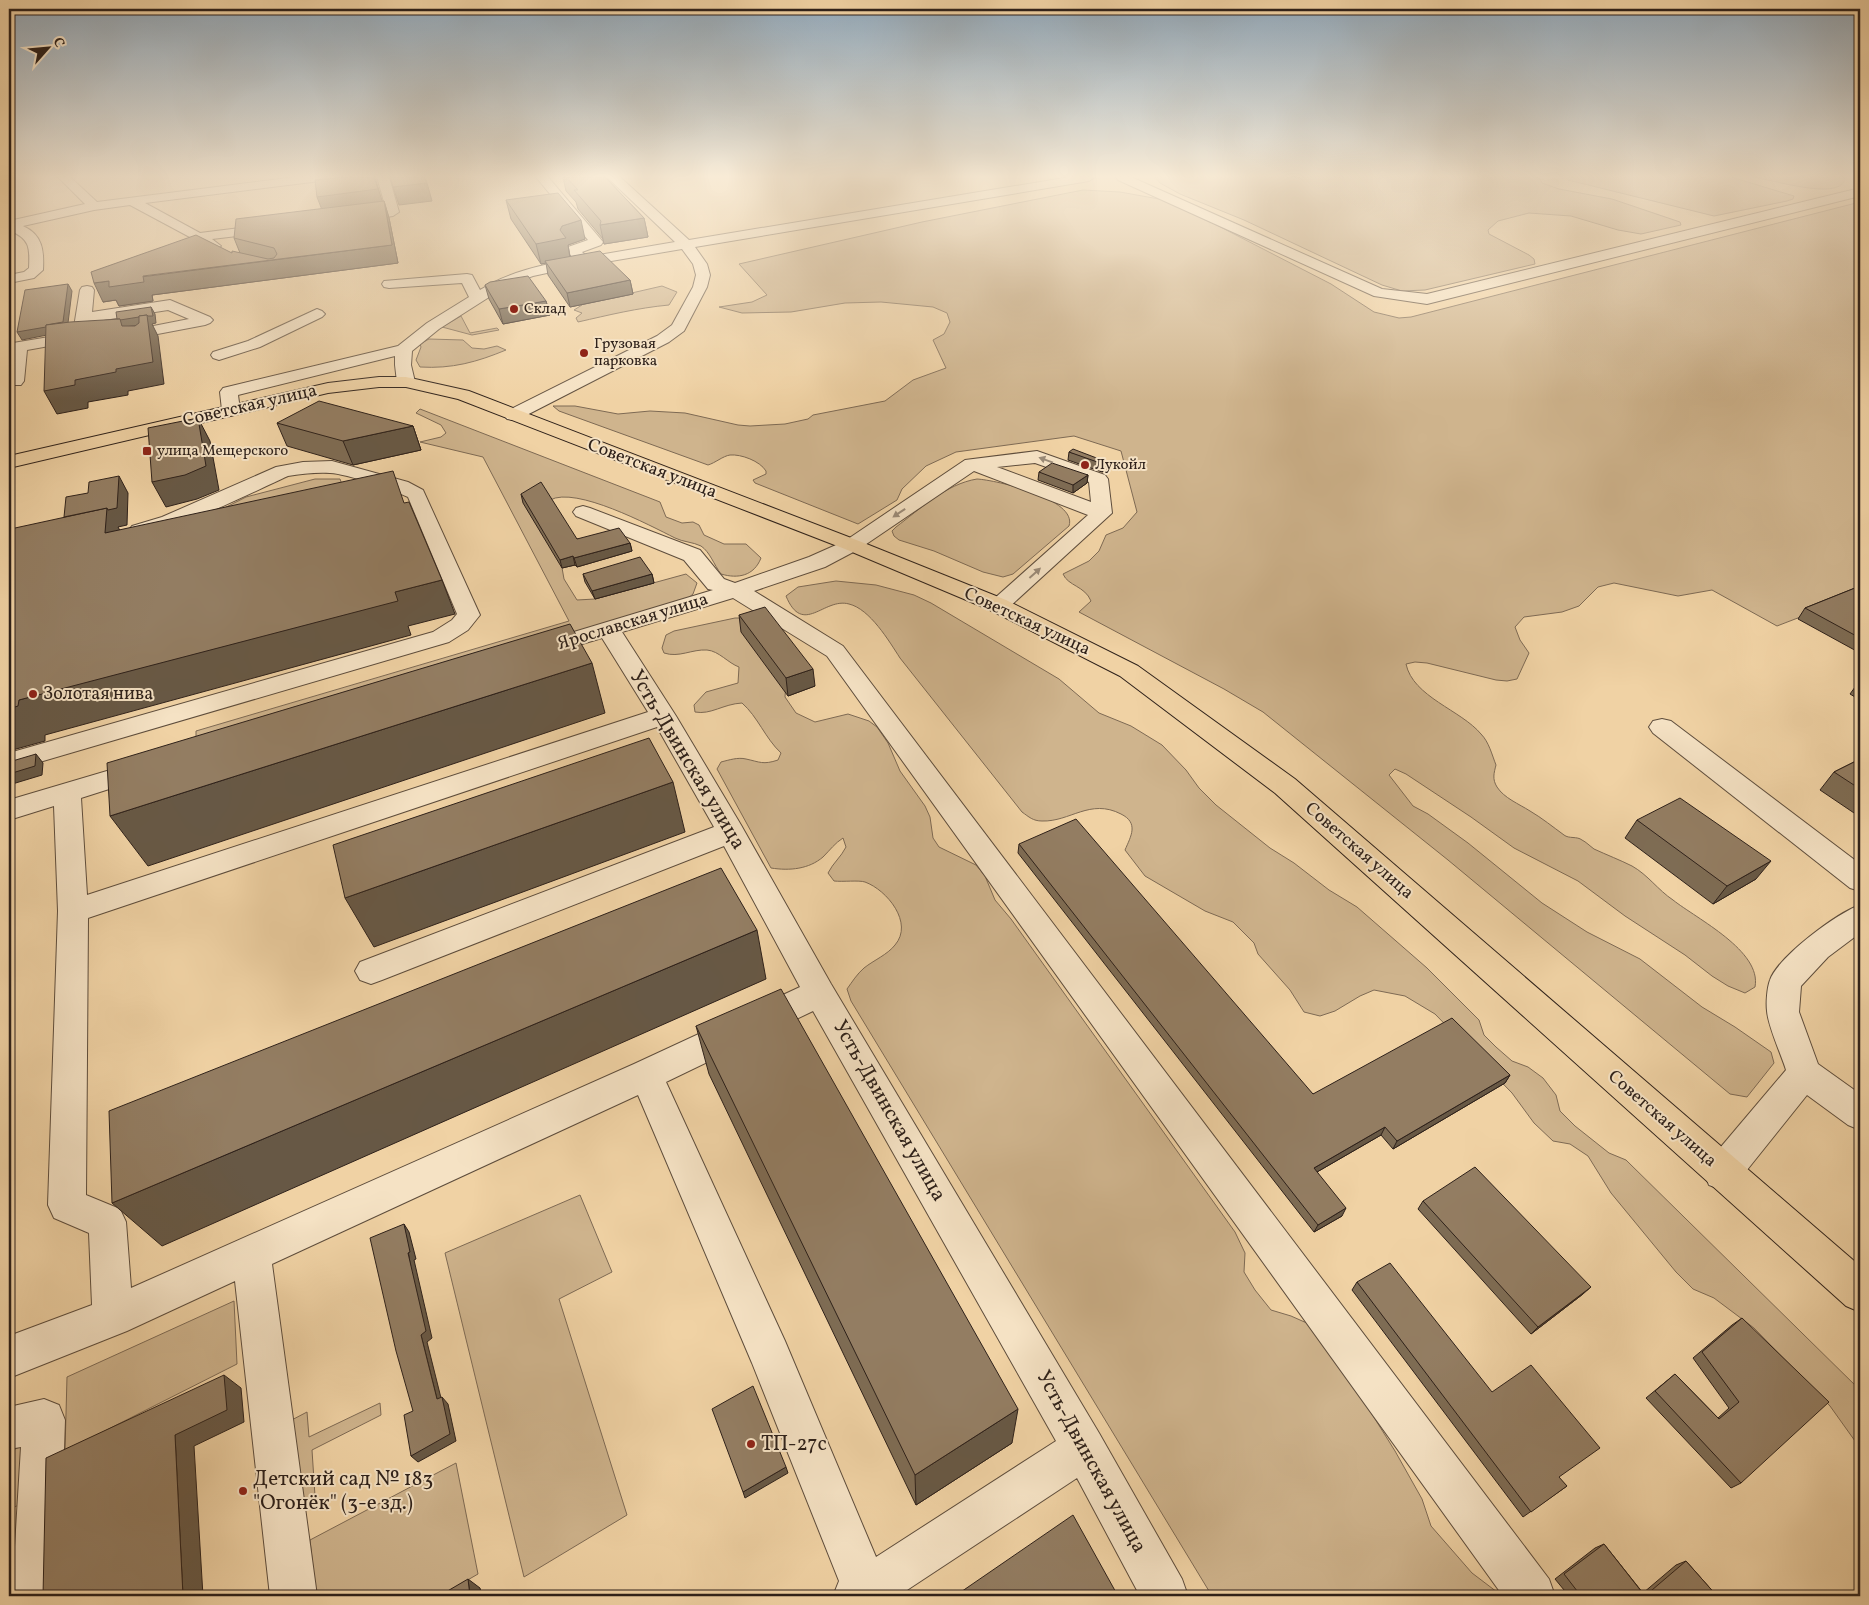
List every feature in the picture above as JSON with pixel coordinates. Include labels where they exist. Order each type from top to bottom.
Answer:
[{"type":"main road","name":"Советская улица","points":[[9,462],[230,401],[379,382],[406,382],[463,395],[852,545],[998,605],[1129,671],[1285,786],[1722,1173],[1860,1292]]},
{"type":"street","points":[[9,279],[29,274],[36,270],[37,252]]},
{"type":"street","points":[[224,252],[229,255]]},
{"type":"street","points":[[575,252],[583,262]]},
{"type":"street","points":[[83,318],[170,305],[212,338],[230,401],[404,349],[428,330],[504,282],[512,279],[529,273],[644,252]]},
{"type":"street","points":[[513,415],[654,346],[678,328],[700,287],[703,275],[700,264],[691,252]]},
{"type":"street","points":[[1287,252],[1379,293],[1427,299],[1618,252]]},
{"type":"street","points":[[389,284],[467,278],[477,299]]},
{"type":"street","points":[[81,336],[87,290]]},
{"type":"street","points":[[120,334],[139,338],[212,338],[254,344],[317,314]]},
{"type":"street","points":[[15,381],[18,346],[81,336],[100,335]]},
{"type":"street","points":[[404,349],[403,365],[406,382]]},
{"type":"street","points":[[972,464],[1037,457],[1098,479],[1102,505]]},
{"type":"street","points":[[972,464],[1102,505]]},
{"type":"street","name":"Ярославская улица","points":[[522,655],[736,590],[817,562],[852,545],[972,464]]},
{"type":"street","points":[[9,762],[441,637],[460,625],[469,615],[416,494],[401,486],[332,467],[283,471],[169,521],[120,534]]},
{"type":"street","points":[[998,605],[1102,505]]},
{"type":"street","points":[[583,512],[660,552],[692,555],[716,584],[736,590],[835,651],[1532,1596]]},
{"type":"street","name":"Усть-Двинская улица","points":[[608,629],[663,716],[732,832],[820,993],[1084,1448],[1165,1596]]},
{"type":"street","points":[[73,911],[663,716]]},
{"type":"street","points":[[1662,727],[1860,880]]},
{"type":"street","points":[[9,810],[162,763]]},
{"type":"street","points":[[67,792],[73,911],[67,1205],[107,1222],[114,1317]]},
{"type":"street","points":[[371,971],[732,832]]},
{"type":"street","points":[[1860,917],[1817,948],[1785,982],[1783,1012],[1804,1073],[1860,1114]]},
{"type":"street","points":[[9,1357],[114,1317],[251,1253],[646,1075],[820,993]]},
{"type":"street","points":[[1722,1173],[1804,1073]]},
{"type":"street","points":[[646,1075],[770,1356],[861,1593],[1084,1448]]},
{"type":"street","points":[[251,1253],[294,1596]]},
{"type":"street","points":[[9,1428],[44,1420],[35,1596]]},
{"type":"shaded area","points":[[792,252],[1269,252],[1331,284],[1374,312],[1399,318],[1411,317],[1665,252],[1860,252],[1860,594],[1777,626],[1712,590],[1678,596],[1614,583],[1598,587],[1579,606],[1562,612],[1524,617],[1515,627],[1520,640],[1529,653],[1517,679],[1507,681],[1496,680],[1427,663],[1415,662],[1406,664],[1410,675],[1418,685],[1472,725],[1484,737],[1496,765],[1494,781],[1504,794],[1566,836],[1580,839],[1594,849],[1638,870],[1668,896],[1726,937],[1749,961],[1754,974],[1755,987],[1745,993],[1728,986],[1625,916],[1578,881],[1514,848],[1406,774],[1395,769],[1389,775],[1413,806],[1428,814],[1468,843],[1542,903],[1587,932],[1640,959],[1702,1007],[1771,1052],[1774,1063],[1747,1097],[1730,1094],[1448,860],[1263,712],[1224,689],[1079,612],[1091,601],[1085,592],[1065,578],[1063,574],[1089,561],[1099,551],[1106,535],[1123,528],[1137,512],[1121,451],[1074,436],[956,452],[926,466],[902,489],[897,500],[858,524],[755,483],[753,480],[766,474],[766,471],[750,459],[730,455],[708,465],[559,411],[553,406],[575,406],[618,414],[650,411],[685,413],[750,426],[785,424],[808,419],[813,415],[885,401],[913,380],[946,368],[933,340],[944,334],[950,322],[947,313],[933,307],[881,302],[845,303],[791,312],[742,313],[719,307],[752,302],[767,295],[739,264]]},
{"type":"shaded area","points":[[1312,252],[1523,252],[1534,259],[1535,264],[1425,290],[1402,291],[1382,285]]},
{"type":"shaded area","points":[[662,286],[677,292],[669,305],[634,310],[578,322],[576,318],[582,313],[574,310],[582,305],[579,296],[597,301]]},
{"type":"shaded area","points":[[461,316],[470,333],[497,328],[499,330],[472,335],[442,327]]},
{"type":"shaded area","points":[[429,339],[463,340],[472,348],[484,349],[497,346],[506,350],[464,364],[443,367],[420,367],[416,360],[421,347],[420,344]]},
{"type":"shaded area","points":[[420,409],[660,502],[666,517],[682,523],[693,522],[699,525],[704,535],[724,544],[746,544],[761,558],[754,569],[745,575],[721,574],[701,546],[678,539],[594,502],[562,497],[550,500],[564,579],[577,600],[595,599],[686,574],[697,583],[693,594],[687,599],[196,746],[196,731],[569,621],[483,457],[420,442],[441,437],[446,433],[441,425],[416,413]]},
{"type":"shaded area","points":[[315,479],[340,479],[349,503],[191,525],[246,497]]},
{"type":"shaded area","points":[[977,479],[1017,487],[1049,500],[1061,507],[1068,516],[1069,526],[1013,574],[1003,577],[983,572],[934,551],[899,540],[894,536],[892,531],[896,527],[934,498],[955,486]]},
{"type":"shaded area","points":[[836,581],[876,585],[914,595],[931,603],[1059,679],[1099,713],[1131,726],[1162,745],[1216,805],[1270,848],[1294,863],[1329,890],[1357,907],[1427,968],[1479,1020],[1484,1035],[1496,1047],[1512,1061],[1528,1067],[1543,1078],[1556,1095],[1560,1111],[1575,1126],[1609,1153],[1626,1160],[1860,1390],[1860,1448],[1830,1406],[1754,1328],[1714,1298],[1693,1289],[1676,1272],[1611,1193],[1588,1156],[1570,1144],[1553,1141],[1534,1123],[1512,1093],[1435,1014],[1405,996],[1374,990],[1335,1011],[1320,1016],[1304,1012],[1290,990],[1258,954],[1254,943],[1233,922],[1205,911],[1145,876],[1125,850],[1132,830],[1130,821],[1127,818],[1121,814],[1100,808],[1052,820],[1042,821],[1027,816],[900,658],[878,626],[864,612],[849,604],[840,603],[807,615],[799,614],[786,596],[798,587]]},
{"type":"shaded area","points":[[735,618],[747,618],[786,682],[785,697],[796,713],[815,722],[848,714],[869,721],[877,727],[888,743],[900,771],[925,806],[930,817],[933,838],[939,847],[976,865],[985,876],[995,900],[1011,919],[1235,1232],[1245,1253],[1244,1272],[1255,1290],[1271,1310],[1309,1324],[1365,1403],[1395,1451],[1422,1499],[1431,1526],[1472,1573],[1497,1592],[1498,1596],[1212,1596],[851,1001],[847,989],[855,978],[864,968],[892,949],[900,936],[900,918],[895,908],[882,892],[873,886],[862,881],[834,881],[828,873],[846,847],[843,838],[818,861],[805,867],[792,869],[771,868],[717,769],[721,762],[743,758],[773,762],[778,760],[781,753],[742,703],[701,713],[695,712],[694,705],[706,692],[738,683],[739,667],[707,650],[670,654],[664,653],[662,648],[666,635],[674,631]]},
{"type":"shaded area","points":[[580,1195],[612,1272],[559,1299],[627,1515],[524,1577],[445,1253]]},
{"type":"shaded area","points":[[234,1301],[237,1364],[65,1451],[67,1377]]},
{"type":"shaded area","points":[[380,1403],[381,1415],[312,1450],[315,1496],[292,1507],[286,1423],[307,1412],[309,1437]]},
{"type":"shaded area","points":[[30,1442],[28,1500],[9,1510],[9,1452]]},
{"type":"shaded area","points":[[456,1463],[478,1574],[440,1596],[316,1596],[310,1540]]},
{"type":"building","points":[[148,252],[236,252],[268,259],[274,258],[277,254],[276,252],[337,252],[143,276],[144,282],[109,287],[109,281],[94,283],[91,272]]},
{"type":"building","points":[[601,252],[630,280],[567,293],[545,261]]},
{"type":"building","points":[[528,276],[546,301],[499,309],[485,285],[490,282]]},
{"type":"building","points":[[68,284],[63,322],[17,332],[25,290]]},
{"type":"building","points":[[151,307],[153,316],[117,319],[116,312]]},
{"type":"building","points":[[147,315],[153,362],[116,369],[116,372],[75,380],[75,385],[44,391],[46,325],[120,319],[122,326],[135,326],[139,323],[139,316]]},
{"type":"building","points":[[319,401],[413,426],[343,441],[277,423]]},
{"type":"building","points":[[198,418],[206,466],[185,475],[152,482],[148,428]]},
{"type":"building","points":[[1073,449],[1107,462],[1103,464],[1069,452]]},
{"type":"building","points":[[1052,463],[1088,475],[1073,485],[1039,472]]},
{"type":"building","points":[[393,471],[404,503],[409,502],[442,580],[395,592],[398,601],[19,700],[18,706],[9,709],[9,526],[15,528],[107,508],[105,533]]},
{"type":"building","points":[[119,476],[117,508],[108,510],[107,508],[64,517],[66,497],[88,493],[89,482]]},
{"type":"building","points":[[541,482],[577,539],[619,528],[630,543],[560,560],[521,494]]},
{"type":"building","points":[[640,557],[652,574],[592,591],[583,574]]},
{"type":"building","points":[[1860,586],[1860,638],[1805,608]]},
{"type":"building","points":[[765,607],[813,669],[786,678],[739,615]]},
{"type":"building","points":[[570,624],[592,663],[110,816],[107,763]]},
{"type":"building","points":[[649,738],[673,782],[345,898],[333,845]]},
{"type":"building","points":[[36,754],[35,766],[9,774],[9,762]]},
{"type":"building","points":[[1860,759],[1860,789],[1834,772]]},
{"type":"building","points":[[1680,798],[1771,861],[1727,886],[1637,820]]},
{"type":"building","points":[[1076,819],[1313,1094],[1452,1018],[1510,1075],[1397,1141],[1385,1127],[1314,1168],[1346,1208],[1318,1225],[1019,844]]},
{"type":"building","points":[[721,868],[757,930],[112,1203],[109,1111]]},
{"type":"building","points":[[781,989],[1018,1409],[915,1475],[696,1026]]},
{"type":"building","points":[[1475,1167],[1591,1287],[1538,1327],[1423,1201]]},
{"type":"building","points":[[404,1224],[410,1252],[408,1253],[426,1331],[421,1335],[437,1399],[442,1397],[450,1434],[411,1456],[404,1415],[413,1411],[396,1351],[370,1238]]},
{"type":"building","points":[[1390,1263],[1492,1392],[1531,1365],[1600,1448],[1559,1477],[1567,1486],[1531,1512],[1357,1282]]},
{"type":"building","points":[[1742,1318],[1829,1402],[1741,1483],[1655,1391],[1675,1374],[1719,1419],[1739,1402],[1702,1352]]},
{"type":"building","points":[[224,1375],[227,1410],[175,1435],[183,1596],[43,1596],[46,1458]]},
{"type":"building","name":"ТП-27c","points":[[753,1386],[786,1467],[743,1492],[712,1409]]},
{"type":"building","points":[[1073,1515],[1118,1596],[955,1596]]},
{"type":"building","points":[[1604,1544],[1645,1596],[1581,1596],[1564,1574]]},
{"type":"building","points":[[1686,1561],[1717,1596],[1645,1596]]},
{"type":"building","points":[[468,1579],[470,1596],[439,1596]]},
{"type":"place","name":"Склад","points":[[514,309]]},
{"type":"place","name":"Грузовая парковка","points":[[584,353]]},
{"type":"place","name":"улица Мещерского","points":[[147,451]]},
{"type":"place","name":"Лукойл","points":[[1085,465]]},
{"type":"place","name":"Золотая нива","points":[[33,694]]},
{"type":"place","name":"ТП-27c","points":[[751,1444]]},
{"type":"place","name":"Детский сад № 183 \"Огонёк\" (3-е зд.)","points":[[243,1491]]}]
